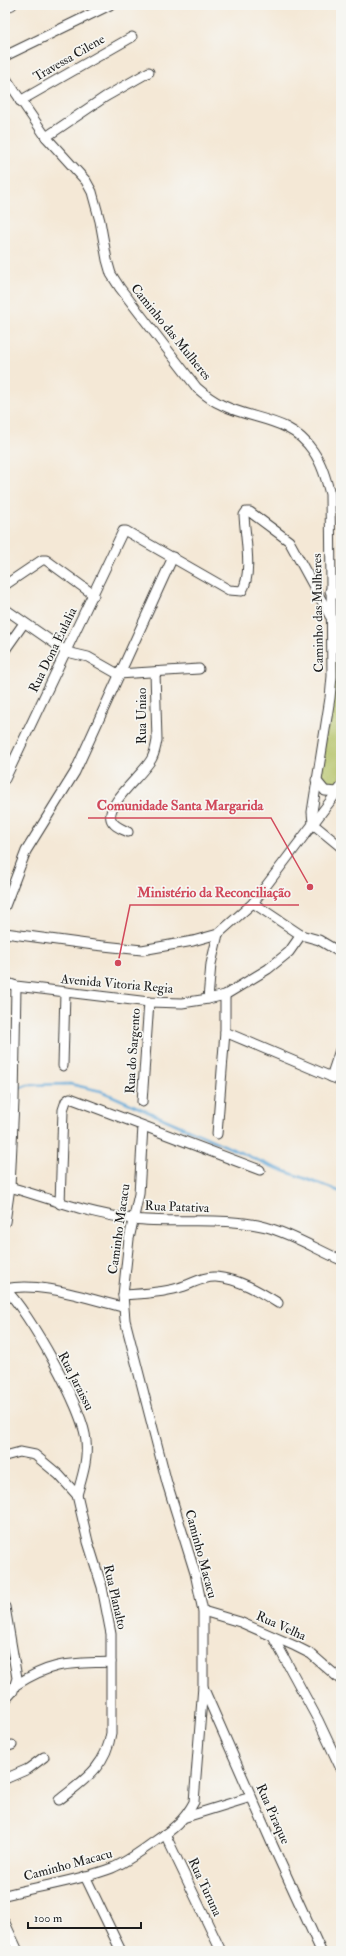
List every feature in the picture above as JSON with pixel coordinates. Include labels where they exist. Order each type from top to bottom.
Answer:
[{"type":"street","points":[[5,8],[12,5]]},
{"type":"street","name":"Travessa Cilene","points":[[5,56],[110,5]]},
{"type":"street","name":"Travessa Cilene","points":[[20,101],[132,37]]},
{"type":"street","points":[[46,137],[111,94],[150,72]]},
{"type":"street","name":"Caminho das Mulheres","points":[[5,77],[46,137],[77,170],[89,187],[100,221],[111,274],[120,288],[197,388],[210,399],[224,406],[289,428],[302,438],[313,451],[323,470],[330,494],[330,617],[333,652],[330,698],[316,780],[312,824]]},
{"type":"street","points":[[5,906],[26,851],[75,772],[118,674],[173,557],[229,590],[242,591],[246,581],[247,558],[244,515],[248,512],[277,530],[289,541],[330,617]]},
{"type":"street","name":"Rua Dona Eulalia","points":[[5,779],[67,652],[123,531],[126,531],[173,557]]},
{"type":"street","points":[[5,585],[42,560],[46,560],[94,595]]},
{"type":"street","points":[[330,591],[341,596]]},
{"type":"street","points":[[5,609],[67,652],[88,657],[118,674],[199,670]]},
{"type":"street","points":[[5,650],[24,623]]},
{"type":"street","name":"Rua Uniao","points":[[128,832],[113,823],[110,819],[120,797],[146,767],[156,748],[155,672]]},
{"type":"street","points":[[316,780],[325,791],[339,789]]},
{"type":"street","points":[[5,932],[94,945],[142,950],[193,941],[218,934],[253,903],[339,789]]},
{"type":"street","points":[[312,824],[341,847]]},
{"type":"street","points":[[253,903],[301,936],[319,940],[341,953]]},
{"type":"street","points":[[208,999],[211,964],[218,934]]},
{"type":"street","name":"Avenida Vitoria Regia","points":[[5,982],[16,986],[149,1002],[182,1003],[208,999],[225,995],[279,961],[289,952],[301,936]]},
{"type":"street","points":[[5,1222],[10,1187],[8,1163],[14,1101],[16,986]]},
{"type":"street","points":[[63,1066],[65,992]]},
{"type":"street","points":[[217,1134],[225,1032],[225,995]]},
{"type":"street","name":"Rua do Sargento","points":[[142,1102],[149,1002]]},
{"type":"street","points":[[225,1032],[341,1081]]},
{"type":"street","points":[[331,1077],[341,1047]]},
{"type":"street","points":[[60,1204],[62,1110],[66,1101],[70,1098],[260,1170]]},
{"type":"street","name":"Caminho Macacu","points":[[5,1895],[85,1876],[113,1868],[126,1862],[166,1834],[186,1817],[194,1802],[203,1686],[203,1611],[193,1566],[167,1483],[125,1320],[123,1307],[129,1239],[139,1194],[143,1126]]},
{"type":"street","name":"Rua Patativa","points":[[10,1187],[60,1204],[134,1219],[237,1222],[266,1227],[292,1237],[341,1260]]},
{"type":"street","points":[[123,1295],[145,1294],[179,1288],[204,1278],[215,1277],[251,1287],[278,1303]]},
{"type":"street","name":"Rua Jaraissu","points":[[77,1495],[84,1469],[86,1452],[86,1440],[82,1420],[72,1398],[20,1306],[5,1289],[18,1286],[41,1288],[123,1307]]},
{"type":"street","name":"Rua Planalto","points":[[5,1456],[20,1452],[35,1455],[59,1475],[77,1495],[108,1611],[111,1634],[111,1733],[107,1751],[98,1766],[59,1800]]},
{"type":"street","points":[[5,1607],[8,1646],[17,1678],[16,1685]]},
{"type":"street","name":"Rua Velha","points":[[203,1611],[240,1622],[295,1646],[311,1654],[341,1680]]},
{"type":"street","points":[[273,1637],[321,1725],[341,1769]]},
{"type":"street","points":[[5,1700],[16,1685],[33,1674],[52,1666],[111,1662]]},
{"type":"street","name":"Rua Piraque","points":[[203,1686],[321,1951]]},
{"type":"street","points":[[5,1779],[28,1768],[44,1757]]},
{"type":"street","points":[[186,1817],[252,1797]]},
{"type":"street","name":"Rua Turuna","points":[[166,1834],[221,1951]]},
{"type":"street","points":[[85,1876],[121,1951]]},
{"type":"street","points":[[5,1923],[18,1951]]},
{"type":"green space","points":[[334,599],[341,602],[341,777],[334,788],[327,789],[318,773],[333,691]]},
{"type":"green space","points":[[5,1002],[10,1020],[7,1084],[5,1085]]},
{"type":"waterway","points":[[17,1089],[28,1085],[70,1084],[101,1091],[271,1166],[341,1192]]},
{"type":"waterway","points":[[5,1094],[12,1091]]},
{"type":"place","name":"Comunidade Santa Margarida","points":[[310,887]]},
{"type":"place","name":"Ministério da Reconciliação","points":[[118,963]]}]
